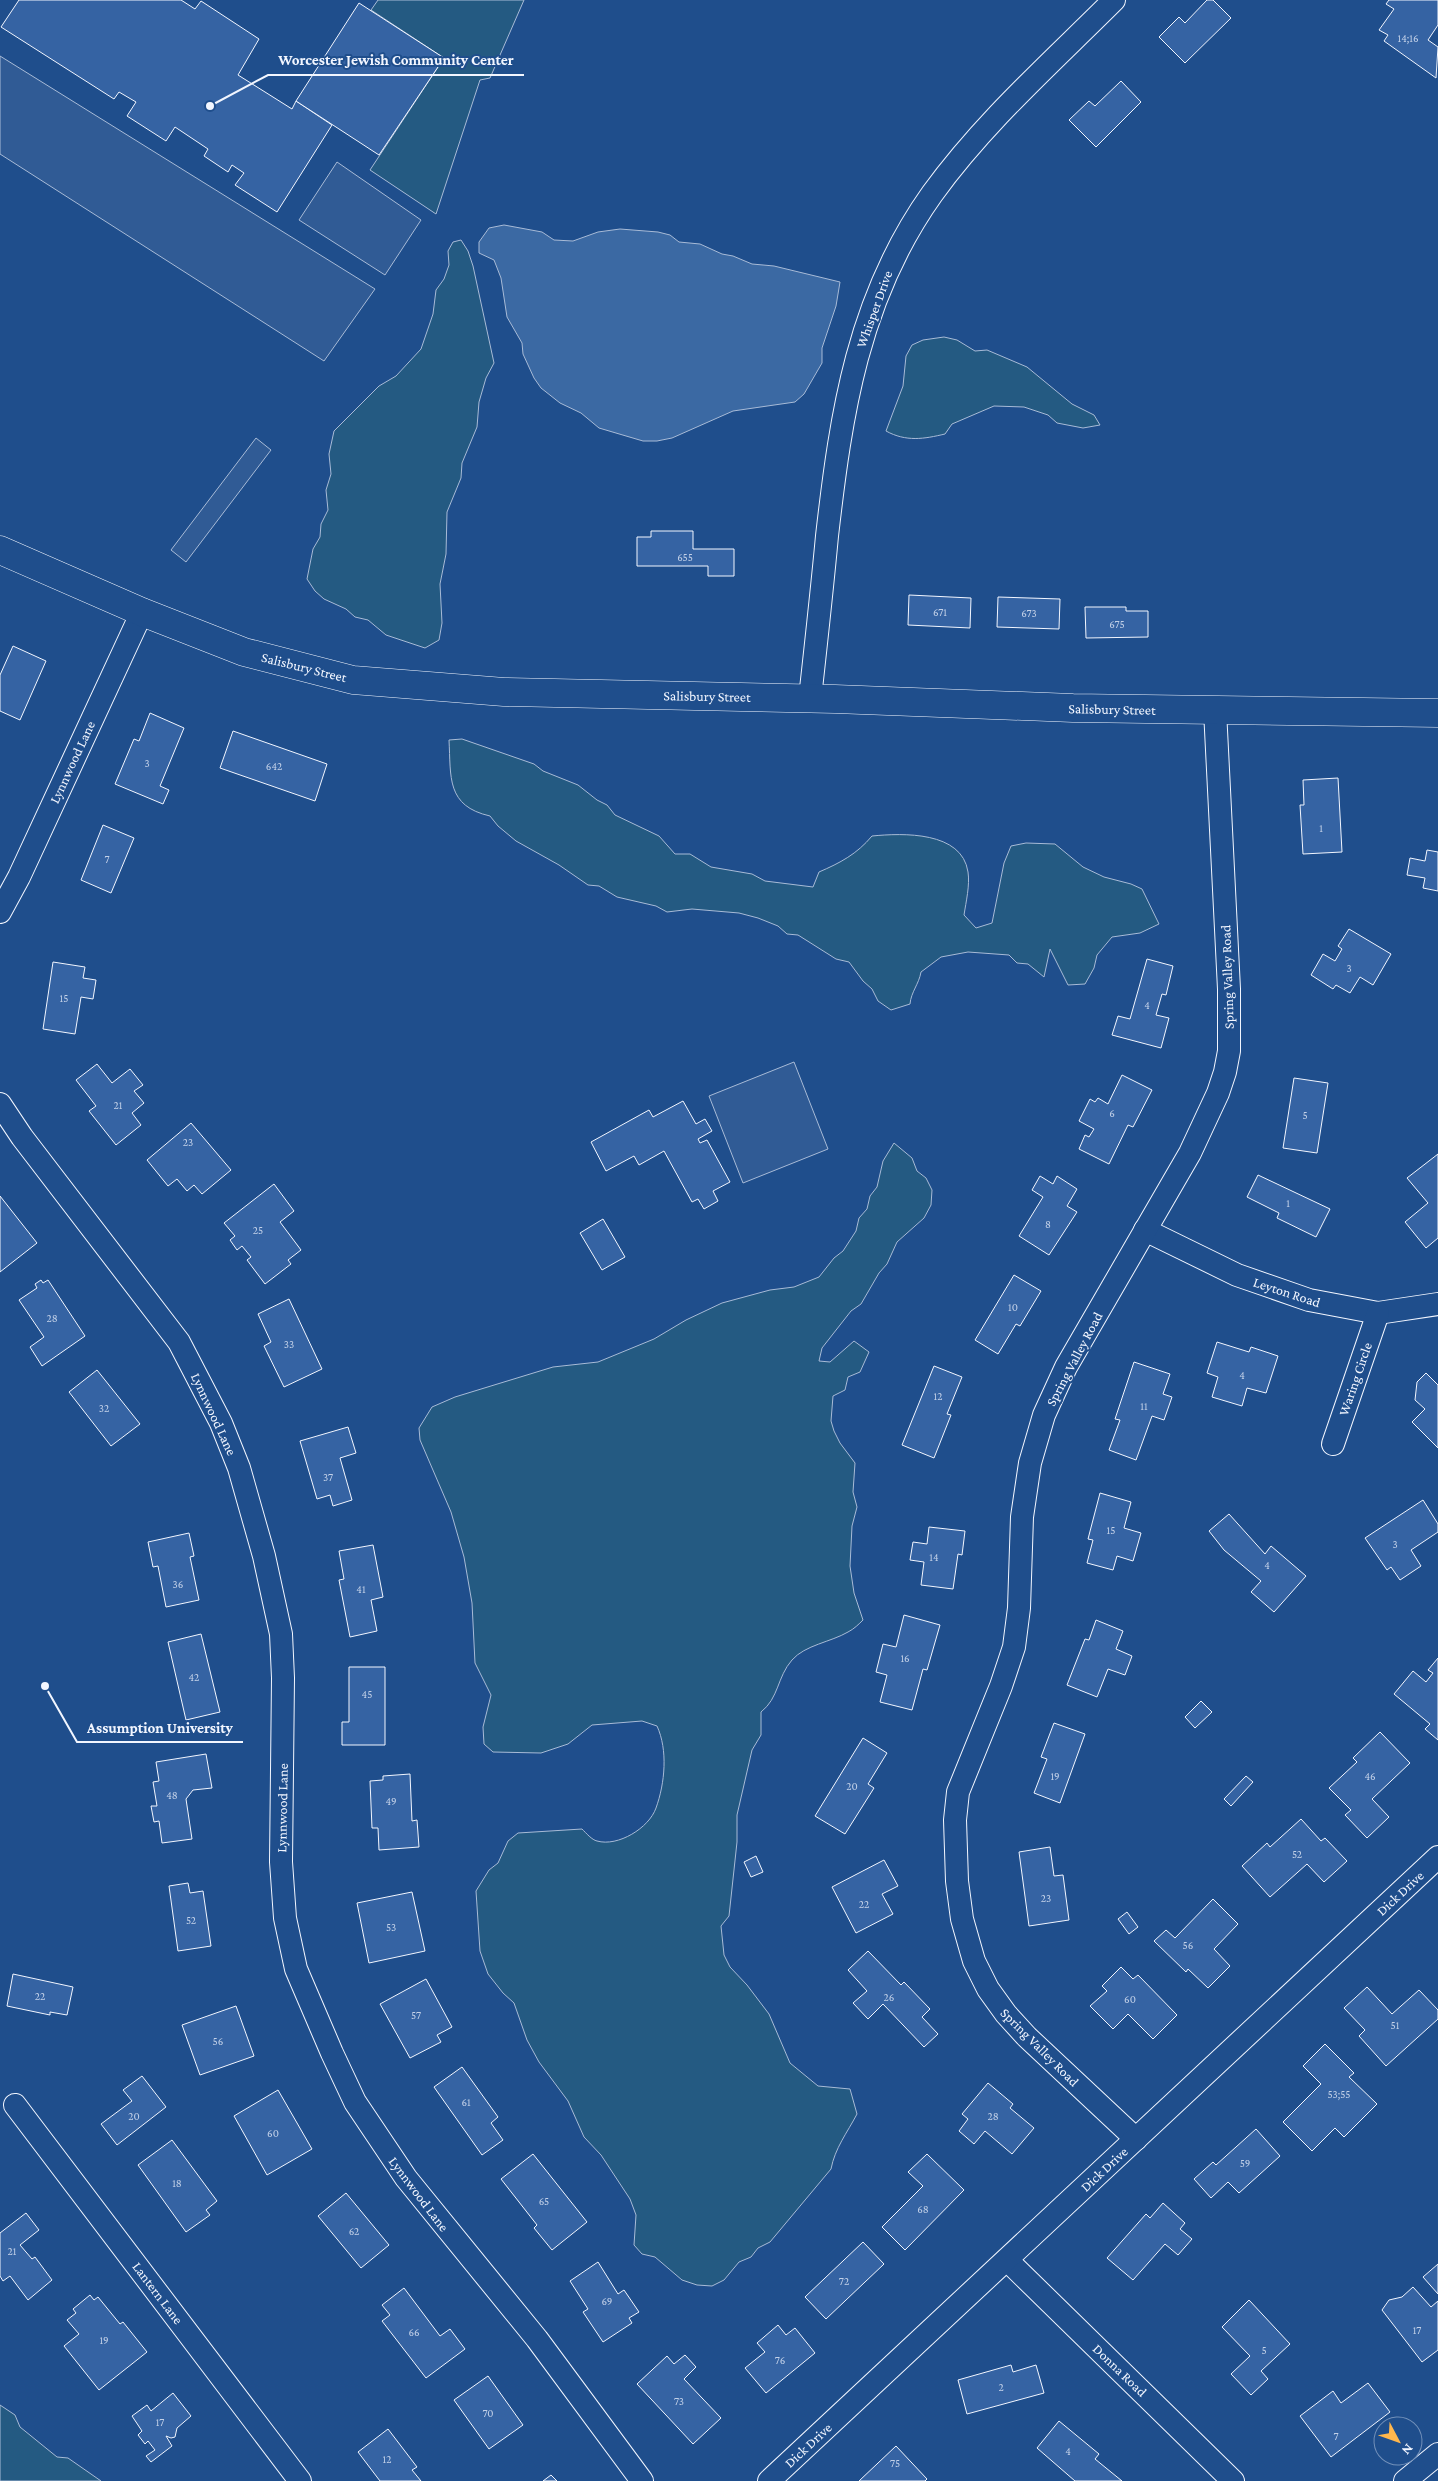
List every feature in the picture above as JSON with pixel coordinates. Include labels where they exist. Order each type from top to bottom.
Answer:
[{"type":"main road","name":"Salisbury Street","points":[[0,550],[142,612],[244,652],[353,680],[504,692],[810,698],[1073,708],[1438,713]]},
{"type":"street","name":"Whisper Drive","points":[[810,698],[837,445],[860,345],[888,270],[908,232],[957,162],[1012,102],[1114,0]]},
{"type":"street","name":"Lynnwood Lane","points":[[0,912],[19,877],[142,612]]},
{"type":"street","name":"Spring Valley Road","points":[[1136,2139],[1028,2037],[1006,2014],[988,1989],[974,1961],[962,1919],[957,1881],[955,1820],[958,1792],[968,1764],[988,1721],[1014,1647],[1018,1608],[1022,1517],[1036,1438],[1066,1366],[1190,1153],[1210,1113],[1225,1072],[1229,1050],[1229,980],[1216,710]]},
{"type":"street","name":"Lynnwood Lane","points":[[0,1104],[22,1137],[179,1342],[221,1423],[239,1468],[264,1556],[281,1634],[283,1678],[281,1862],[285,1918],[296,1969],[332,2053],[355,2102],[406,2178],[537,2339],[642,2481]]},
{"type":"street","name":"Leyton Road","points":[[1145,1230],[1262,1285],[1309,1300],[1378,1313],[1438,1304]]},
{"type":"street","name":"Waring Circle","points":[[1333,1444],[1378,1313]]},
{"type":"street","name":"Dick Drive","points":[[770,2481],[1438,1857]]},
{"type":"street","name":"Lantern Lane","points":[[15,2105],[300,2481]]},
{"type":"street","name":"Donna Road","points":[[1007,2260],[1232,2481]]},
{"type":"street","points":[[1405,2481],[1438,2454]]},
{"type":"shaded area","points":[[378,0],[524,0],[490,78],[480,80],[436,214],[370,170],[444,58],[371,10]]},
{"type":"shaded area","points":[[0,56],[375,289],[324,361],[0,154]]},
{"type":"shaded area","points":[[337,162],[421,220],[385,275],[299,220]]},
{"type":"shaded area","points":[[504,225],[542,232],[554,240],[573,241],[598,232],[620,229],[658,232],[670,235],[679,242],[700,244],[752,264],[774,266],[840,282],[836,306],[822,348],[822,363],[804,394],[795,402],[733,411],[672,438],[643,441],[599,428],[581,413],[560,403],[541,388],[534,378],[523,354],[522,343],[507,317],[501,278],[494,260],[479,253],[479,242],[489,228]]},
{"type":"shaded area","points":[[461,240],[468,251],[473,266],[494,363],[486,378],[479,402],[477,427],[462,463],[461,478],[447,512],[446,554],[440,584],[442,623],[439,640],[425,648],[386,635],[368,620],[355,617],[346,609],[324,599],[315,591],[307,579],[313,549],[320,537],[321,524],[328,510],[326,490],[331,474],[329,454],[334,431],[379,386],[396,376],[421,349],[433,314],[436,290],[444,279],[449,265],[448,251],[453,242]]},
{"type":"shaded area","points":[[944,337],[957,340],[975,351],[987,350],[1027,367],[1072,404],[1094,415],[1100,425],[1083,428],[1057,423],[1048,415],[1024,407],[994,406],[952,424],[945,434],[915,439],[901,437],[886,431],[903,386],[906,356],[912,345],[923,340]]},
{"type":"shaded area","points":[[256,438],[271,450],[186,562],[171,550]]},
{"type":"shaded area","points":[[462,739],[534,764],[543,771],[578,785],[597,800],[607,805],[615,815],[659,836],[675,854],[690,854],[711,867],[752,874],[765,881],[813,887],[819,872],[848,857],[872,836],[914,835],[929,838],[943,842],[955,849],[963,859],[968,872],[964,915],[976,928],[992,923],[1004,863],[1011,846],[1026,843],[1055,844],[1083,867],[1104,877],[1142,889],[1159,924],[1140,933],[1112,937],[1097,955],[1094,968],[1085,984],[1068,985],[1050,949],[1044,977],[1028,964],[1017,963],[1009,955],[968,952],[941,957],[921,972],[910,1004],[891,1010],[878,1001],[872,989],[863,981],[849,962],[836,959],[798,935],[787,934],[778,926],[739,913],[692,909],[667,912],[656,906],[617,897],[599,886],[588,885],[559,865],[516,841],[498,826],[490,816],[465,805],[458,797],[451,778],[449,740]]},
{"type":"shaded area","points":[[794,1062],[828,1149],[743,1183],[709,1096]]},
{"type":"shaded area","points":[[894,1143],[912,1158],[917,1171],[926,1178],[932,1190],[931,1205],[924,1218],[897,1242],[887,1264],[879,1273],[861,1304],[851,1311],[822,1348],[819,1361],[830,1362],[854,1341],[869,1352],[860,1372],[848,1377],[845,1390],[833,1396],[831,1421],[840,1443],[855,1463],[853,1492],[857,1507],[852,1526],[850,1566],[854,1593],[863,1620],[848,1632],[811,1647],[797,1655],[783,1673],[775,1694],[761,1712],[761,1735],[752,1750],[737,1815],[737,1842],[729,1916],[721,1926],[724,1955],[730,1967],[747,1985],[769,2014],[790,2063],[818,2086],[850,2089],[857,2114],[838,2147],[831,2169],[770,2242],[758,2248],[751,2257],[739,2262],[724,2280],[712,2286],[697,2285],[682,2280],[655,2257],[642,2254],[634,2245],[636,2215],[630,2199],[601,2155],[584,2137],[568,2101],[539,2062],[527,2040],[514,2003],[503,1993],[488,1974],[480,1951],[476,1891],[489,1870],[498,1863],[508,1841],[518,1833],[582,1829],[593,1839],[605,1842],[623,1838],[640,1829],[652,1815],[659,1798],[664,1767],[663,1745],[660,1735],[657,1726],[642,1721],[592,1725],[568,1744],[541,1753],[493,1752],[484,1744],[483,1727],[491,1695],[475,1663],[472,1603],[464,1557],[451,1512],[420,1440],[419,1428],[432,1407],[455,1397],[553,1367],[598,1362],[654,1339],[686,1320],[722,1303],[770,1290],[794,1287],[819,1277],[834,1258],[843,1251],[856,1231],[859,1218],[867,1209],[870,1196],[877,1187],[883,1161]]},
{"type":"shaded area","points":[[0,2405],[15,2415],[20,2427],[57,2457],[68,2458],[101,2481],[0,2481]]},
{"type":"building","points":[[19,0],[181,0],[195,9],[201,1],[259,39],[238,75],[292,109],[296,101],[332,125],[277,212],[235,185],[244,173],[232,165],[228,172],[204,156],[208,149],[175,127],[166,141],[127,116],[136,102],[119,92],[114,99],[1,27]]},
{"type":"building","points":[[1207,0],[1213,0],[1231,18],[1185,63],[1159,37],[1179,17],[1185,23]]},
{"type":"building","points":[[1389,0],[1438,0],[1438,25],[1428,40],[1438,47],[1436,78],[1384,41],[1388,35],[1379,30],[1394,9],[1386,4]]},
{"type":"building","points":[[359,3],[444,58],[379,155],[296,101]]},
{"type":"building","points":[[1121,81],[1141,102],[1096,147],[1069,120],[1089,101],[1095,106]]},
{"type":"building","points":[[651,531],[693,531],[693,549],[734,549],[734,576],[708,576],[708,566],[637,566],[637,537],[651,537]]},
{"type":"building","points":[[909,595],[971,598],[970,628],[908,625]]},
{"type":"building","points":[[998,597],[1060,599],[1059,629],[997,627]]},
{"type":"building","points":[[1085,607],[1126,607],[1126,611],[1148,611],[1148,637],[1086,638]]},
{"type":"building","points":[[13,646],[46,661],[20,720],[0,711],[0,675]]},
{"type":"building","points":[[150,713],[184,728],[160,786],[169,790],[163,804],[115,784],[134,739],[139,741]]},
{"type":"building","points":[[233,731],[327,764],[315,801],[220,768]]},
{"type":"building","points":[[1338,778],[1342,852],[1303,854],[1300,805],[1304,805],[1303,780]]},
{"type":"building","points":[[103,825],[134,838],[111,893],[81,880]]},
{"type":"building","points":[[1427,850],[1438,852],[1438,891],[1423,888],[1425,878],[1407,875],[1410,858],[1425,861]]},
{"type":"building","points":[[1349,929],[1391,954],[1373,985],[1360,977],[1350,993],[1336,985],[1333,989],[1311,975],[1323,954],[1335,961],[1342,949],[1338,946]]},
{"type":"building","points":[[1147,959],[1173,966],[1166,995],[1162,994],[1156,1015],[1169,1018],[1161,1048],[1112,1035],[1118,1016],[1130,1019]]},
{"type":"building","points":[[53,962],[85,967],[83,978],[96,980],[93,999],[81,997],[75,1034],[43,1029]]},
{"type":"building","points":[[97,1064],[112,1083],[130,1069],[143,1085],[134,1091],[144,1103],[132,1113],[141,1125],[116,1145],[89,1111],[96,1106],[76,1080]]},
{"type":"building","points":[[1122,1075],[1152,1090],[1133,1127],[1128,1125],[1109,1164],[1079,1149],[1085,1135],[1089,1137],[1094,1129],[1079,1121],[1090,1099],[1095,1102],[1098,1098],[1108,1104]]},
{"type":"building","points":[[1294,1078],[1328,1083],[1317,1153],[1283,1148]]},
{"type":"building","points":[[683,1101],[696,1124],[705,1119],[712,1131],[698,1139],[700,1143],[707,1140],[730,1182],[713,1191],[718,1201],[704,1209],[698,1199],[692,1202],[664,1151],[639,1165],[634,1156],[606,1171],[591,1142],[649,1110],[653,1117]]},
{"type":"building","points":[[191,1123],[231,1170],[202,1194],[194,1185],[187,1191],[177,1179],[168,1186],[147,1160]]},
{"type":"building","points":[[1438,1154],[1438,1238],[1426,1248],[1405,1222],[1428,1203],[1407,1178]]},
{"type":"building","points":[[1258,1175],[1330,1209],[1316,1237],[1277,1218],[1279,1213],[1247,1197]]},
{"type":"building","points":[[1040,1176],[1053,1184],[1057,1176],[1077,1189],[1067,1206],[1077,1212],[1049,1255],[1019,1236],[1043,1197],[1032,1190]]},
{"type":"building","points":[[274,1184],[294,1211],[280,1222],[301,1250],[288,1260],[291,1264],[265,1284],[247,1260],[251,1257],[242,1246],[237,1250],[230,1240],[235,1236],[224,1223]]},
{"type":"building","points":[[0,1196],[37,1243],[0,1272]]},
{"type":"building","points":[[603,1219],[625,1257],[602,1270],[580,1233]]},
{"type":"building","points":[[1014,1275],[1041,1291],[1020,1326],[1016,1324],[998,1354],[975,1340]]},
{"type":"building","points":[[41,1280],[43,1283],[48,1280],[85,1336],[42,1366],[30,1347],[44,1337],[19,1300],[37,1288],[35,1284]]},
{"type":"building","points":[[289,1299],[322,1369],[284,1387],[264,1346],[271,1342],[258,1314]]},
{"type":"building","points":[[1217,1342],[1249,1352],[1251,1347],[1278,1356],[1266,1393],[1247,1388],[1242,1406],[1212,1397],[1218,1377],[1207,1373]]},
{"type":"building","points":[[1134,1362],[1170,1374],[1163,1394],[1172,1397],[1164,1420],[1152,1416],[1136,1460],[1109,1450],[1120,1420],[1115,1419]]},
{"type":"building","points":[[934,1366],[962,1377],[947,1414],[951,1415],[934,1458],[902,1445]]},
{"type":"building","points":[[97,1370],[140,1424],[111,1446],[69,1392]]},
{"type":"building","points":[[1426,1373],[1438,1385],[1438,1448],[1412,1422],[1425,1409],[1415,1400],[1417,1382]]},
{"type":"building","points":[[348,1427],[356,1453],[340,1458],[352,1500],[333,1506],[330,1495],[317,1499],[300,1441]]},
{"type":"building","points":[[1100,1493],[1131,1502],[1124,1528],[1141,1533],[1133,1561],[1117,1556],[1113,1570],[1087,1563],[1093,1540],[1088,1539]]},
{"type":"building","points":[[1423,1500],[1438,1524],[1438,1532],[1411,1550],[1421,1566],[1400,1580],[1391,1567],[1387,1570],[1365,1538]]},
{"type":"building","points":[[1229,1514],[1265,1554],[1271,1546],[1306,1576],[1274,1612],[1251,1592],[1261,1581],[1224,1550],[1209,1531]]},
{"type":"building","points":[[929,1527],[965,1531],[962,1555],[958,1554],[953,1589],[921,1585],[924,1562],[910,1560],[913,1542],[927,1544]]},
{"type":"building","points":[[189,1533],[194,1556],[190,1557],[199,1600],[166,1607],[158,1566],[153,1567],[148,1542]]},
{"type":"building","points":[[373,1545],[383,1597],[371,1600],[377,1631],[350,1637],[339,1580],[344,1579],[339,1551]]},
{"type":"building","points":[[904,1615],[940,1625],[927,1670],[923,1669],[912,1710],[880,1702],[887,1675],[876,1672],[883,1644],[896,1647]]},
{"type":"building","points":[[1096,1620],[1123,1631],[1116,1649],[1132,1656],[1125,1675],[1108,1669],[1097,1697],[1067,1685],[1085,1639],[1089,1640]]},
{"type":"building","points":[[201,1634],[220,1712],[186,1720],[168,1642]]},
{"type":"building","points":[[1438,1658],[1438,1740],[1425,1729],[1430,1724],[1394,1694],[1413,1671],[1426,1682],[1433,1673],[1428,1670]]},
{"type":"building","points":[[349,1667],[385,1667],[385,1745],[342,1745],[342,1722],[349,1722]]},
{"type":"building","points":[[1201,1701],[1212,1712],[1195,1728],[1185,1717]]},
{"type":"building","points":[[1054,1723],[1085,1734],[1060,1803],[1034,1793],[1047,1759],[1041,1757]]},
{"type":"building","points":[[1380,1732],[1410,1763],[1372,1799],[1389,1817],[1367,1838],[1345,1815],[1351,1810],[1329,1788],[1357,1762],[1353,1758]]},
{"type":"building","points":[[863,1738],[887,1753],[868,1784],[874,1788],[845,1834],[815,1816]]},
{"type":"building","points":[[206,1754],[212,1788],[193,1790],[186,1799],[192,1839],[162,1843],[159,1821],[154,1822],[151,1806],[157,1806],[153,1782],[159,1781],[156,1762]]},
{"type":"building","points":[[410,1774],[412,1821],[417,1820],[419,1847],[379,1850],[378,1828],[372,1828],[370,1781],[383,1780],[383,1776]]},
{"type":"building","points":[[1246,1776],[1253,1782],[1231,1806],[1224,1799]]},
{"type":"building","points":[[1301,1819],[1321,1841],[1325,1838],[1347,1861],[1324,1882],[1307,1864],[1270,1897],[1242,1866],[1267,1843],[1270,1847]]},
{"type":"building","points":[[1050,1847],[1054,1876],[1063,1875],[1069,1920],[1029,1926],[1019,1852]]},
{"type":"building","points":[[756,1856],[763,1872],[751,1877],[744,1862]]},
{"type":"building","points":[[884,1860],[898,1886],[882,1894],[893,1914],[856,1933],[832,1887]]},
{"type":"building","points":[[188,1883],[190,1893],[203,1891],[211,1946],[178,1951],[169,1886]]},
{"type":"building","points":[[412,1892],[425,1951],[369,1963],[357,1903]]},
{"type":"building","points":[[1213,1899],[1238,1924],[1214,1949],[1230,1966],[1208,1988],[1188,1969],[1186,1972],[1154,1941],[1166,1930],[1175,1938]]},
{"type":"building","points":[[1127,1912],[1138,1927],[1129,1934],[1118,1919]]},
{"type":"building","points":[[868,1951],[901,1985],[904,1982],[930,2009],[922,2017],[938,2034],[924,2047],[883,2004],[868,2019],[853,2003],[867,1991],[848,1970]]},
{"type":"building","points":[[1121,1967],[1133,1979],[1138,1975],[1177,2015],[1153,2039],[1128,2014],[1113,2029],[1090,2006],[1107,1991],[1102,1986]]},
{"type":"building","points":[[13,1974],[73,1987],[67,2015],[50,2012],[50,2015],[7,2006]]},
{"type":"building","points":[[426,1979],[452,2027],[437,2035],[441,2042],[410,2058],[380,2004]]},
{"type":"building","points":[[1367,1987],[1392,2014],[1419,1990],[1438,2010],[1438,2019],[1386,2066],[1359,2036],[1365,2030],[1344,2008]]},
{"type":"building","points":[[236,2006],[254,2056],[200,2075],[182,2025]]},
{"type":"building","points":[[1325,2044],[1354,2073],[1349,2077],[1377,2104],[1344,2137],[1335,2128],[1312,2151],[1283,2122],[1321,2084],[1303,2066]]},
{"type":"building","points":[[462,2067],[498,2117],[491,2123],[503,2140],[482,2155],[434,2087]]},
{"type":"building","points":[[142,2076],[166,2107],[117,2145],[101,2124],[132,2101],[123,2090]]},
{"type":"building","points":[[988,2083],[1013,2104],[1010,2108],[1034,2128],[1012,2154],[985,2131],[974,2144],[959,2131],[968,2119],[962,2114]]},
{"type":"building","points":[[278,2090],[312,2149],[267,2175],[234,2116]]},
{"type":"building","points":[[1256,2129],[1280,2156],[1239,2193],[1228,2182],[1211,2198],[1194,2179],[1213,2162],[1216,2165]]},
{"type":"building","points":[[172,2140],[217,2201],[206,2210],[210,2215],[186,2232],[138,2165]]},
{"type":"building","points":[[533,2154],[587,2222],[552,2250],[534,2228],[537,2225],[501,2179]]},
{"type":"building","points":[[927,2154],[964,2190],[905,2250],[882,2227],[923,2186],[908,2172]]},
{"type":"building","points":[[346,2193],[389,2245],[361,2268],[318,2216]]},
{"type":"building","points":[[1163,2203],[1185,2223],[1180,2229],[1192,2239],[1178,2255],[1165,2244],[1133,2280],[1107,2258],[1146,2214],[1150,2218]]},
{"type":"building","points":[[26,2213],[39,2230],[20,2245],[32,2259],[35,2257],[52,2280],[28,2300],[10,2276],[3,2281],[0,2276],[0,2233]]},
{"type":"building","points":[[863,2242],[884,2264],[826,2319],[805,2297]]},
{"type":"building","points":[[598,2262],[618,2294],[624,2290],[639,2312],[629,2318],[632,2323],[603,2342],[583,2312],[588,2309],[570,2281]]},
{"type":"building","points":[[1438,2264],[1438,2294],[1423,2277]]},
{"type":"building","points":[[1413,2287],[1431,2307],[1438,2301],[1438,2350],[1422,2362],[1382,2310],[1389,2300],[1402,2297]]},
{"type":"building","points":[[404,2288],[440,2336],[450,2329],[465,2349],[426,2378],[382,2321],[390,2315],[382,2305]]},
{"type":"building","points":[[90,2295],[94,2300],[98,2297],[120,2324],[123,2322],[147,2352],[99,2390],[64,2346],[79,2334],[67,2320],[76,2313],[73,2309]]},
{"type":"building","points":[[1249,2300],[1290,2344],[1261,2371],[1268,2379],[1251,2395],[1231,2374],[1250,2356],[1222,2327]]},
{"type":"building","points":[[778,2325],[786,2335],[795,2328],[815,2353],[766,2393],[745,2368],[765,2352],[757,2343]]},
{"type":"building","points":[[685,2355],[696,2367],[684,2379],[721,2418],[693,2444],[637,2384],[667,2356],[674,2364]]},
{"type":"building","points":[[1011,2365],[1013,2372],[1036,2365],[1044,2393],[967,2414],[958,2380]]},
{"type":"building","points":[[488,2376],[523,2425],[489,2449],[454,2400]]},
{"type":"building","points":[[1368,2383],[1390,2412],[1385,2416],[1373,2416],[1373,2425],[1331,2457],[1300,2416],[1333,2391],[1341,2403]]},
{"type":"building","points":[[173,2393],[191,2416],[177,2428],[175,2437],[166,2436],[172,2446],[151,2462],[146,2456],[155,2450],[148,2441],[145,2444],[138,2435],[142,2431],[132,2416],[147,2405],[151,2411]]},
{"type":"building","points":[[1059,2421],[1099,2454],[1095,2459],[1122,2481],[1075,2481],[1037,2448]]},
{"type":"building","points":[[388,2429],[417,2467],[412,2470],[421,2481],[380,2481],[358,2452]]},
{"type":"building","points":[[896,2446],[927,2479],[925,2481],[859,2481]]},
{"type":"building","points":[[551,2475],[557,2481],[543,2481]]},
{"type":"place","name":"Worcester Jewish Community Center","points":[[210,106]]},
{"type":"place","name":"Assumption University","points":[[45,1686]]}]
